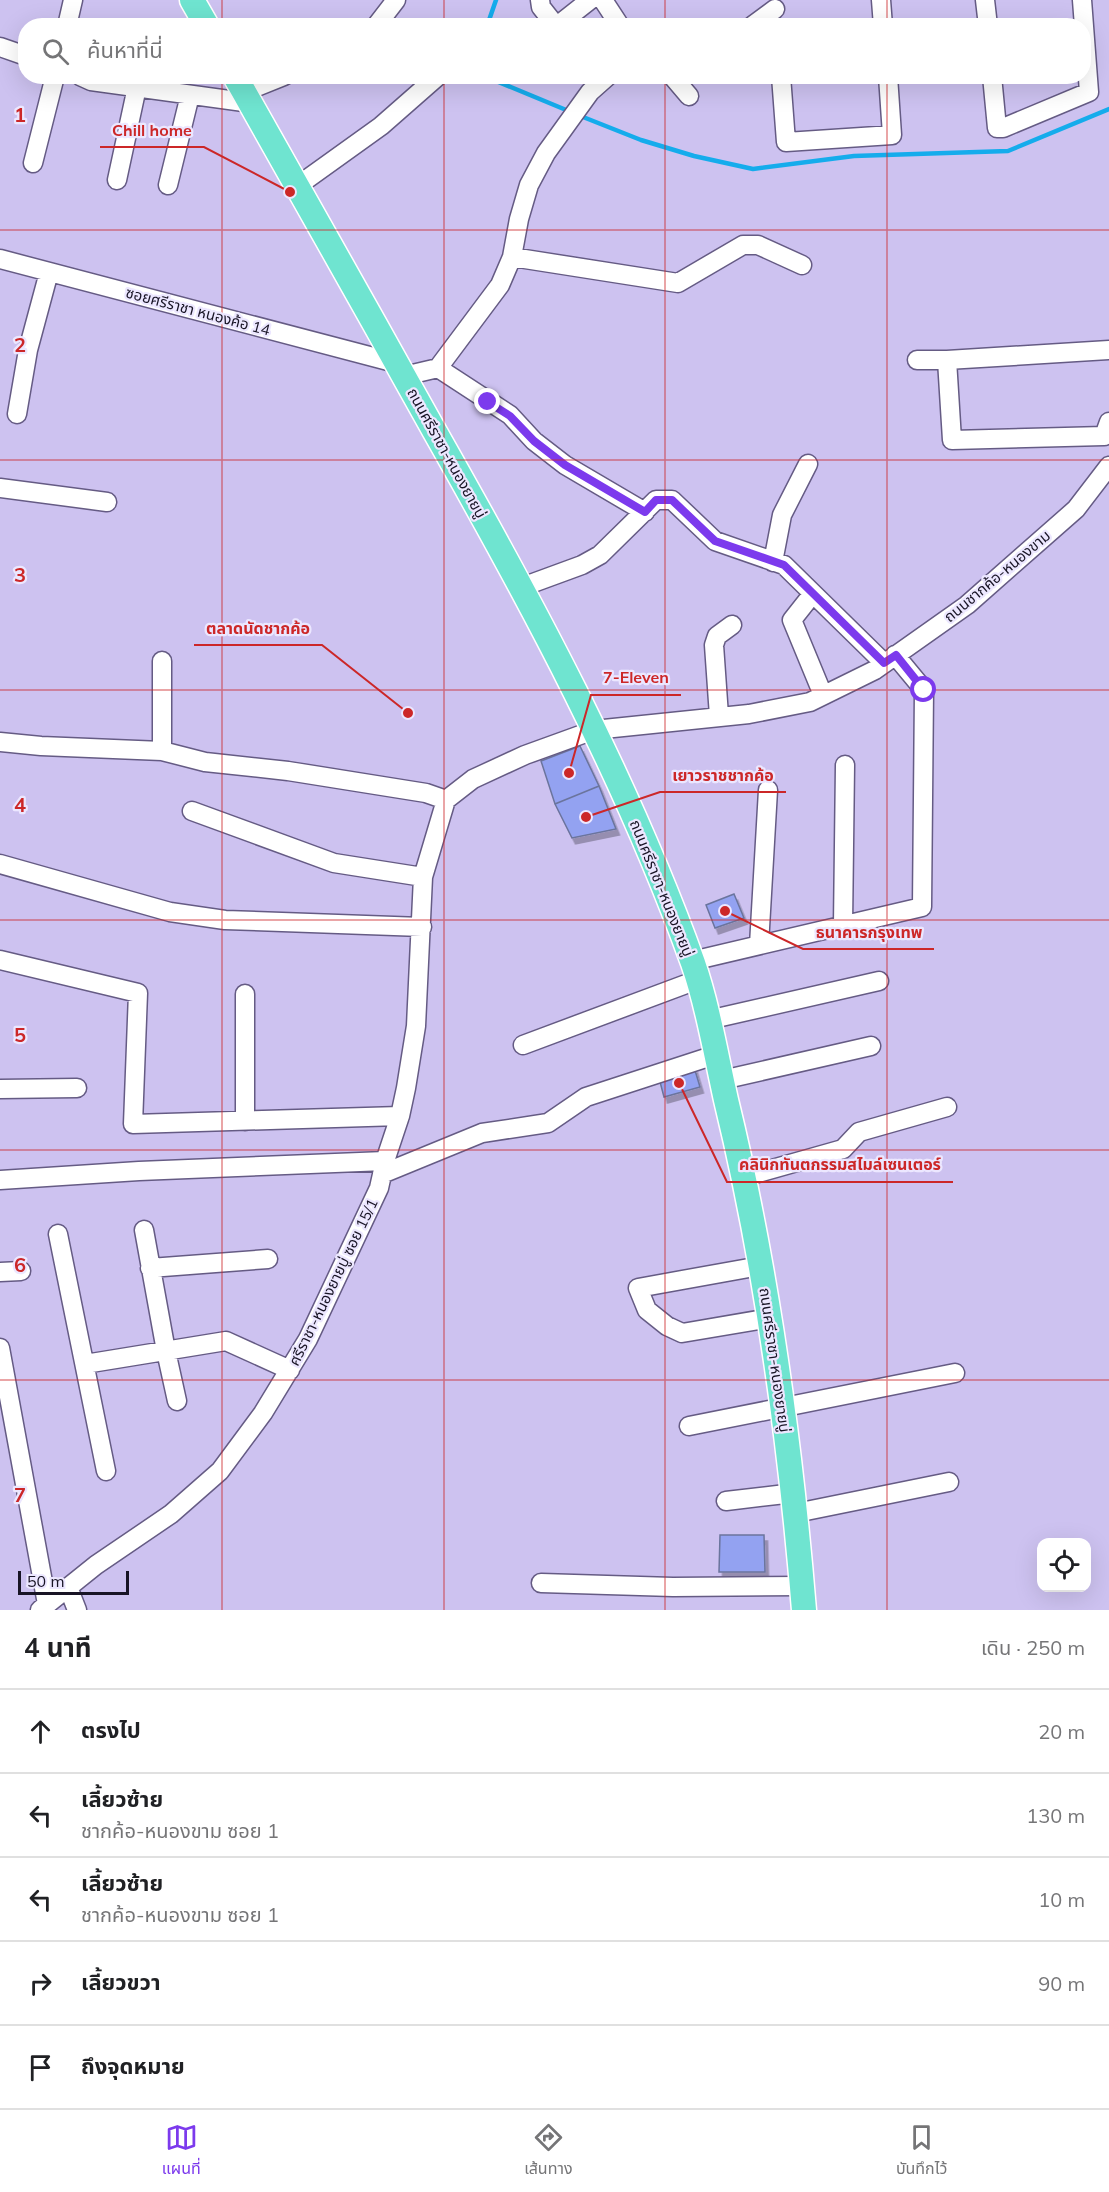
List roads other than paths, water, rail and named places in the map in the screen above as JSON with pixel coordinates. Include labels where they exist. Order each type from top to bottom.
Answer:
[{"type":"main road","points":[[192,0],[202,18]]},
{"type":"main road","name":"ถนนศรีราชา-หนองยายบู่","points":[[243,91],[522,586],[594,730],[648,849],[695,970],[744,1177],[770,1318],[795,1503],[804,1610]]},
{"type":"street","points":[[69,18],[73,0]]},
{"type":"street","points":[[382,18],[396,0]]},
{"type":"street","points":[[540,0],[541,7],[550,18]]},
{"type":"street","points":[[567,18],[590,0]]},
{"type":"street","points":[[603,0],[615,18]]},
{"type":"street","points":[[881,0],[882,18]]},
{"type":"street","points":[[985,0],[986,18]]},
{"type":"street","points":[[1082,0],[1083,18]]},
{"type":"street","points":[[0,47],[18,53]]},
{"type":"street","points":[[33,163],[52,84]]},
{"type":"street","points":[[114,84],[190,95],[243,91],[262,84]]},
{"type":"street","points":[[296,187],[381,126],[429,84]]},
{"type":"street","points":[[438,368],[500,285],[512,257],[519,219],[529,184],[564,126],[599,84]]},
{"type":"street","points":[[679,84],[689,96]]},
{"type":"street","points":[[782,84],[786,142],[892,135],[889,84]]},
{"type":"street","points":[[993,84],[997,128],[1003,128],[1089,92],[1088,84]]},
{"type":"street","points":[[117,180],[137,87]]},
{"type":"street","points":[[168,186],[190,95]]},
{"type":"street","points":[[512,257],[678,283],[743,245],[758,245],[802,265]]},
{"type":"street","name":"ซอยศรีราชา หนองค้อ 14","points":[[0,259],[400,370]]},
{"type":"street","points":[[17,414],[28,350],[49,272]]},
{"type":"street","points":[[916,360],[1109,350]]},
{"type":"street","points":[[947,360],[952,440],[1104,436],[1109,422]]},
{"type":"street","points":[[400,370],[438,368],[510,416],[534,441],[565,465],[645,512]]},
{"type":"street","points":[[773,562],[782,515],[808,464]]},
{"type":"street","name":"ถนนชากค้อ-หนองขาม","points":[[594,730],[750,714],[810,702],[890,659],[967,605],[1076,509],[1106,479]]},
{"type":"street","points":[[0,488],[107,502]]},
{"type":"street","points":[[522,586],[582,565],[600,555],[656,500],[672,500],[715,541],[784,565],[924,690],[922,907],[759,945],[695,970],[522,1046]]},
{"type":"street","points":[[807,601],[792,620],[823,695]]},
{"type":"street","points":[[719,716],[714,645],[717,636],[732,625]]},
{"type":"street","points":[[162,661],[162,751]]},
{"type":"street","points":[[0,742],[162,751],[205,762],[288,771],[426,793],[446,800],[473,779],[525,755],[594,730]]},
{"type":"street","points":[[843,925],[845,765]]},
{"type":"street","points":[[759,945],[768,790]]},
{"type":"street","name":"ศรีราชา-หนองยายบู่ ซอย 15/1","points":[[44,1607],[96,1565],[171,1514],[220,1471],[264,1413],[308,1340],[379,1188],[383,1167],[400,1116],[416,1026],[423,877],[446,800]]},
{"type":"street","points":[[192,811],[334,863],[423,877]]},
{"type":"street","points":[[0,864],[170,912],[203,917],[225,920],[422,927]]},
{"type":"street","points":[[0,960],[138,993],[134,1124],[400,1116]]},
{"type":"street","points":[[708,1020],[879,981]]},
{"type":"street","points":[[245,994],[246,1121]]},
{"type":"street","points":[[722,1080],[871,1046]]},
{"type":"street","points":[[0,1180],[139,1171],[383,1167],[482,1133],[548,1123],[586,1097],[715,1055]]},
{"type":"street","points":[[0,1089],[77,1088]]},
{"type":"street","points":[[744,1177],[843,1149],[859,1132],[947,1107]]},
{"type":"street","points":[[144,1230],[177,1401]]},
{"type":"street","points":[[58,1234],[106,1471]]},
{"type":"street","points":[[150,1268],[268,1259]]},
{"type":"street","points":[[760,1266],[638,1288],[647,1310],[667,1326],[682,1333],[770,1318]]},
{"type":"street","points":[[0,1272],[21,1270]]},
{"type":"street","points":[[85,1364],[226,1341],[290,1370]]},
{"type":"street","points":[[0,1348],[44,1607]]},
{"type":"street","points":[[689,1426],[955,1373]]},
{"type":"street","points":[[726,1501],[795,1503],[949,1482]]},
{"type":"street","points":[[541,1583],[673,1587],[802,1586]]},
{"type":"street","points":[[68,1587],[77,1610]]},
{"type":"waterway","points":[[490,18],[496,0]]},
{"type":"waterway","points":[[503,84],[571,112]]},
{"type":"waterway","points":[[578,115],[641,140],[694,156],[753,169],[854,156],[1008,151],[1109,109]]},
{"type":"place","name":"Chill home","points":[[290,192]]},
{"type":"place","name":"ตลาดนัดชากค้อ","points":[[408,713]]},
{"type":"place","name":"7-Eleven","points":[[569,773]]},
{"type":"place","name":"เยาวราชชากค้อ","points":[[586,817]]},
{"type":"place","name":"ธนาคารกรุงเทพ","points":[[725,911]]},
{"type":"place","name":"คลินิกทันตกรรมสไมล์เซนเตอร์","points":[[679,1083]]}]
